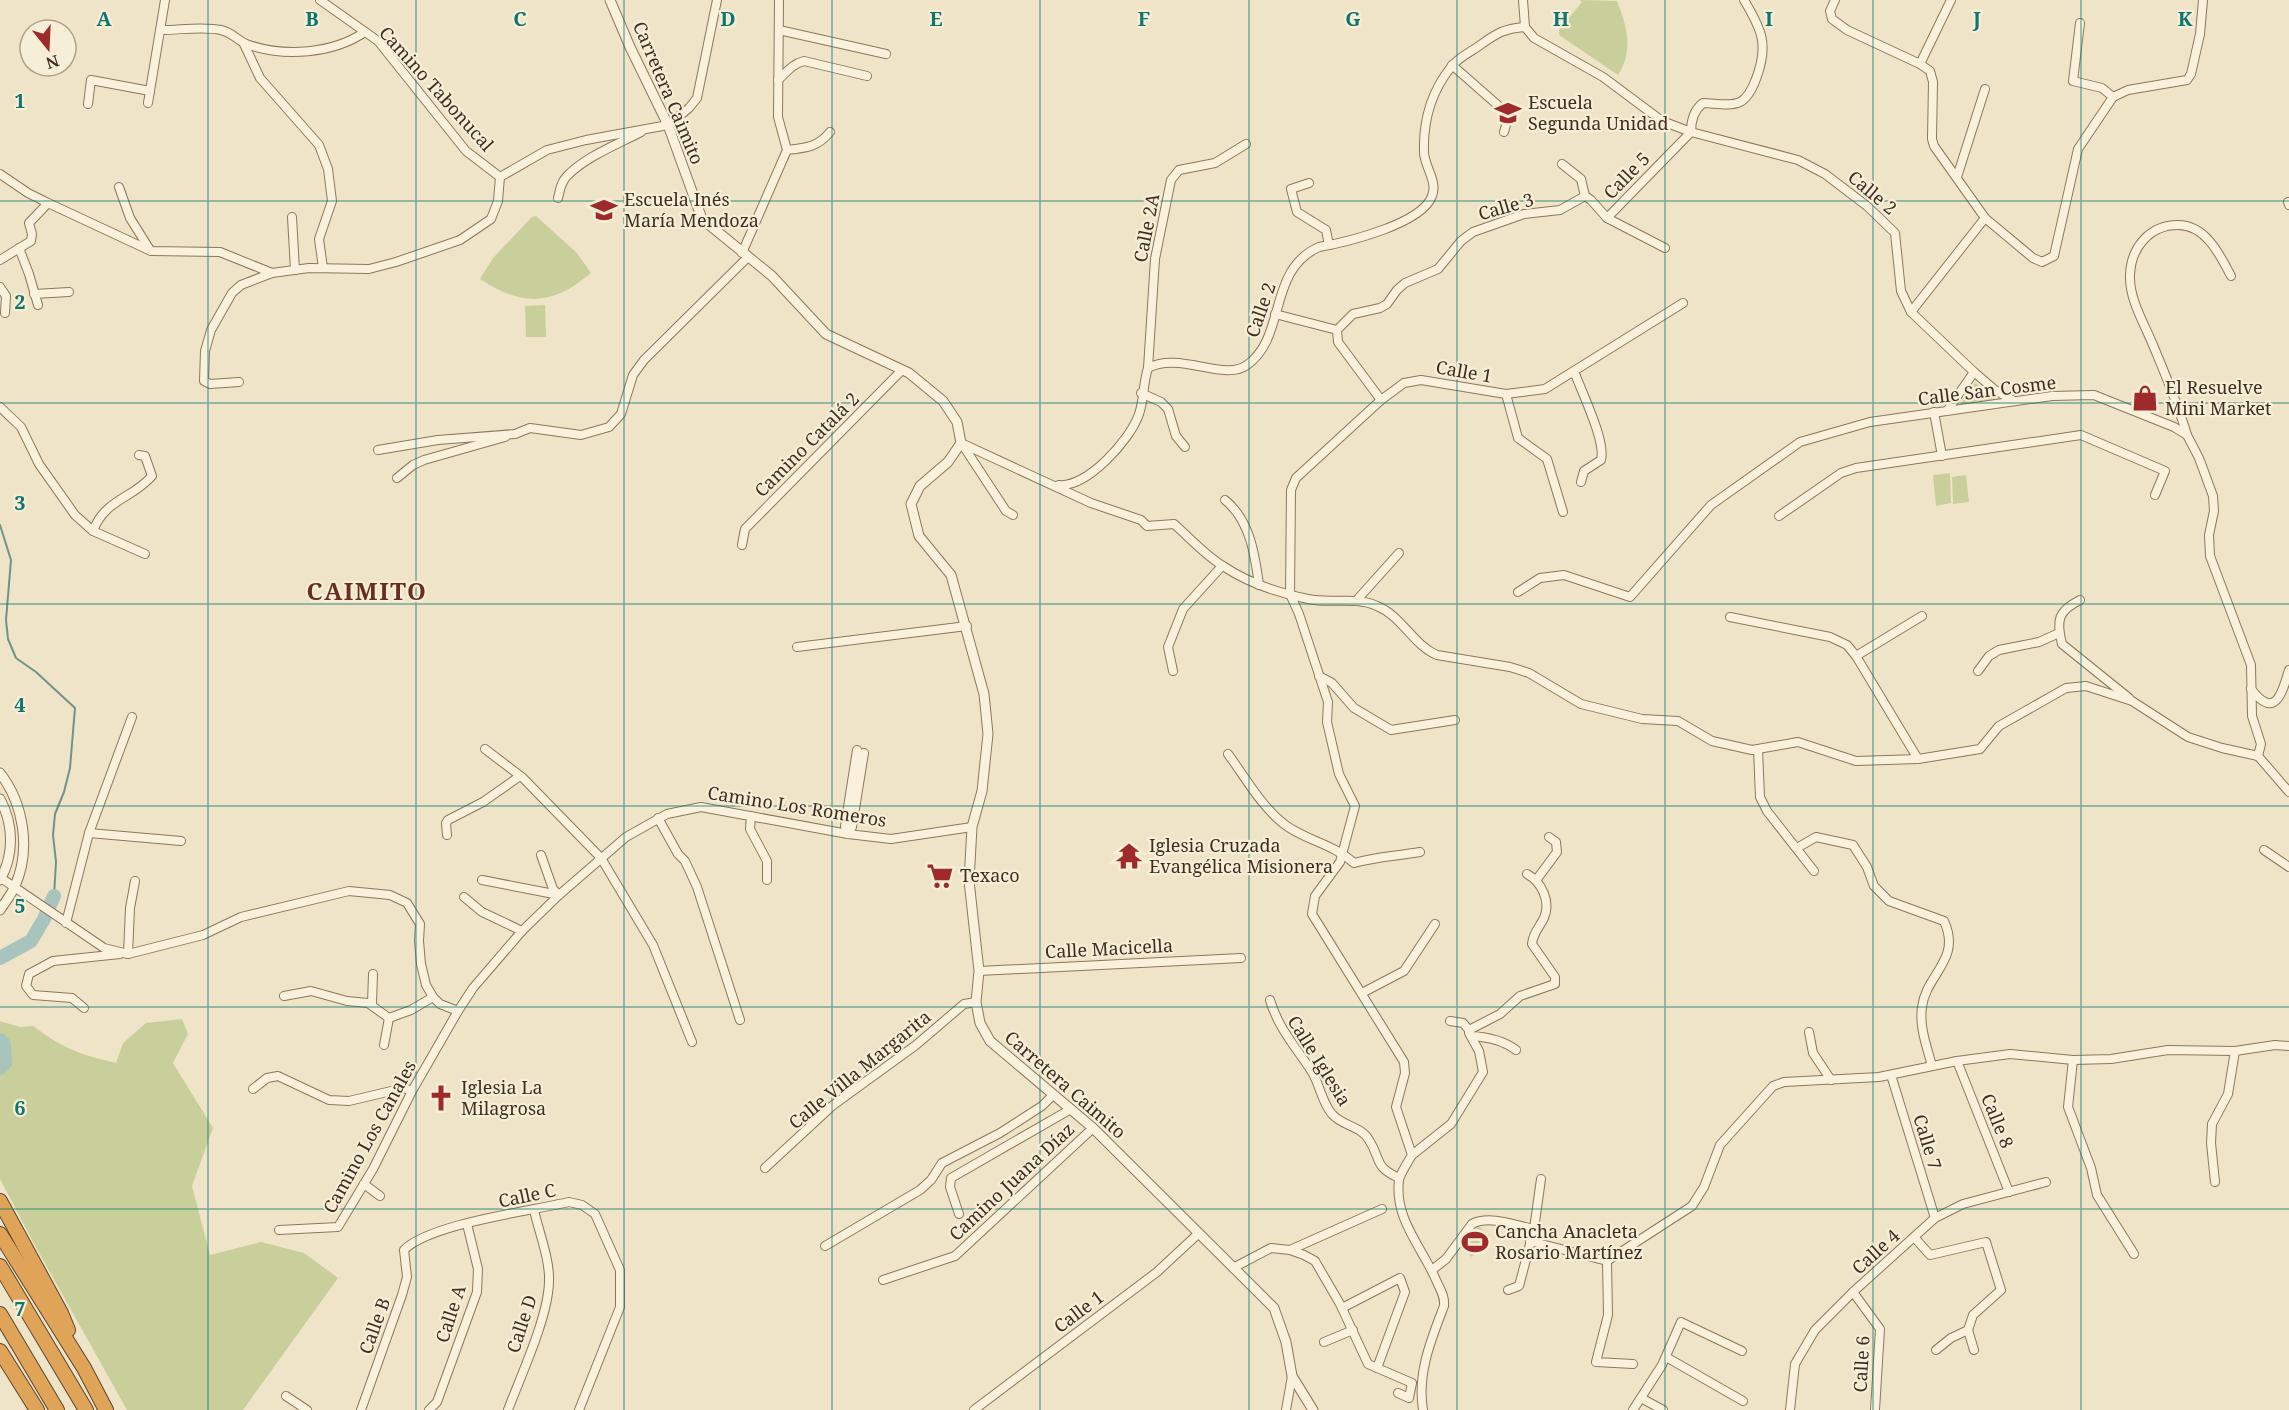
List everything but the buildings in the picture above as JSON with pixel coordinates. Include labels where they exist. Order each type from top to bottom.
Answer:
[{"type":"highway","points":[[0,1201],[61,1313],[84,1368]]},
{"type":"highway","points":[[0,1234],[84,1368],[106,1410]]},
{"type":"highway","points":[[0,1266],[86,1410]]},
{"type":"highway","points":[[0,1314],[57,1410]]},
{"type":"highway","points":[[0,1351],[37,1410]]},
{"type":"street","points":[[148,103],[165,0]]},
{"type":"street","name":"Camino Tabonucal","points":[[320,0],[379,42],[466,151],[500,177]]},
{"type":"street","name":"Carretera Caimito","points":[[610,0],[668,125],[702,219],[772,276],[826,333],[902,370],[943,401],[957,422],[961,443],[948,462],[920,486],[911,504],[919,536],[951,575],[984,694],[988,734],[982,791],[972,827],[969,881],[979,971],[976,1002],[980,1023],[990,1041],[1093,1128],[1274,1308],[1286,1342],[1292,1376],[1313,1410]]},
{"type":"street","points":[[239,382],[210,384],[204,381],[205,351],[211,330],[232,293],[241,285],[272,273],[295,270],[369,269],[460,240],[491,219],[498,201],[500,177],[548,150],[586,140],[668,125],[689,108],[697,98],[717,0]]},
{"type":"street","points":[[397,478],[413,465],[424,460],[530,429],[581,435],[609,427],[621,414],[633,375],[644,360],[745,255],[788,150],[778,117],[778,0]]},
{"type":"street","points":[[1523,0],[1525,27],[1534,38],[1603,77],[1662,121],[1691,132]]},
{"type":"street","name":"Calle 5","points":[[1606,218],[1691,132],[1691,122],[1703,102],[1731,104],[1741,101],[1752,90],[1762,61],[1764,45],[1759,26],[1744,0]]},
{"type":"street","points":[[1835,0],[1830,11],[1832,19],[1847,30],[1920,64],[1930,71],[1933,82],[1932,139],[1934,146],[1985,218],[2033,258],[2042,262],[2054,256],[2079,149],[2113,97],[2128,90],[2187,80],[2191,74],[2200,34],[2204,0]]},
{"type":"street","points":[[1920,64],[1951,0]]},
{"type":"street","points":[[2080,23],[2073,81],[2102,88],[2113,97]]},
{"type":"street","name":"Calle 2","points":[[1148,368],[1158,363],[1176,362],[1224,370],[1245,367],[1264,348],[1284,285],[1307,252],[1406,222],[1424,209],[1433,195],[1424,155],[1425,122],[1434,94],[1452,65],[1505,28],[1525,27]]},
{"type":"street","points":[[161,30],[220,30],[235,34],[244,44],[260,78],[319,145],[328,169],[332,201],[319,239],[323,268]]},
{"type":"street","points":[[779,30],[886,54]]},
{"type":"street","points":[[244,44],[273,50],[304,52],[327,48],[365,32]]},
{"type":"street","points":[[778,80],[797,63],[804,61],[867,76]]},
{"type":"street","points":[[1452,65],[1501,108],[1506,125],[1504,132]]},
{"type":"street","points":[[88,104],[91,80],[150,91]]},
{"type":"street","points":[[1957,177],[1984,89]]},
{"type":"street","points":[[558,198],[561,185],[567,176],[593,157],[648,128]]},
{"type":"street","points":[[788,150],[812,147],[824,140],[830,132]]},
{"type":"street","name":"Calle 2","points":[[1691,132],[1798,160],[1825,174],[1872,210],[1895,233],[1901,291],[1911,312],[1974,372],[1995,390],[2014,401]]},
{"type":"street","name":"Calle 2A","points":[[1148,368],[1155,259],[1171,180],[1179,170],[1215,163],[1246,144]]},
{"type":"street","points":[[1562,164],[1581,178],[1585,196],[1606,218],[1665,248]]},
{"type":"street","points":[[0,174],[48,203],[151,251],[220,252],[272,273]]},
{"type":"street","points":[[1309,183],[1292,189],[1297,212],[1326,230],[1329,245]]},
{"type":"street","points":[[119,187],[130,218],[151,251]]},
{"type":"street","name":"Calle 3","points":[[1336,330],[1353,314],[1380,309],[1405,283],[1438,269],[1461,241],[1473,232],[1524,214],[1560,210],[1585,196]]},
{"type":"street","points":[[0,260],[31,241],[29,223],[48,203]]},
{"type":"street","points":[[292,217],[295,270]]},
{"type":"street","points":[[1911,312],[1985,218]]},
{"type":"street","points":[[2231,276],[2217,250],[2208,239],[2193,228],[2180,225],[2165,226],[2147,235],[2136,248],[2132,258],[2130,276],[2133,297],[2213,496],[2214,511],[2209,534],[2210,556],[2250,665],[2252,716],[2261,744],[2258,756]]},
{"type":"street","points":[[19,248],[38,305]]},
{"type":"street","points":[[0,287],[6,296],[4,313]]},
{"type":"street","points":[[34,294],[69,292]]},
{"type":"street","name":"Calle 1","points":[[1290,594],[1293,484],[1296,478],[1381,400],[1404,383],[1421,380],[1506,394],[1545,389],[1683,303]]},
{"type":"street","points":[[1275,314],[1336,330],[1338,342],[1381,400]]},
{"type":"street","points":[[1052,484],[1066,486],[1088,477],[1117,448],[1135,425],[1148,368]]},
{"type":"street","name":"Camino Catalá 2","points":[[742,545],[745,529],[902,370]]},
{"type":"street","points":[[1947,411],[1974,372]]},
{"type":"street","points":[[1573,373],[1599,436],[1603,454],[1601,460],[1584,471],[1581,482]]},
{"type":"street","points":[[1142,393],[1161,402],[1168,409],[1176,436],[1185,447]]},
{"type":"street","points":[[1506,394],[1518,438],[1548,459],[1563,512]]},
{"type":"street","name":"Calle San Cosme","points":[[1518,592],[1540,578],[1564,575],[1630,597],[1711,505],[1800,442],[1870,422],[2052,396],[2094,395],[2161,421],[2187,435]]},
{"type":"street","points":[[0,407],[21,427],[39,464],[75,515],[93,531],[145,554]]},
{"type":"street","points":[[1934,412],[1942,456]]},
{"type":"street","points":[[378,450],[438,440],[515,434]]},
{"type":"street","points":[[1779,516],[1841,473],[1856,468],[2081,435],[2164,471],[2155,495]]},
{"type":"street","points":[[961,443],[1091,503],[1141,520],[1147,526],[1174,524],[1222,566],[1259,585],[1310,600],[1356,601],[1378,606],[1406,626],[1426,650],[1437,655],[1510,667],[1528,673],[1581,704],[1642,719],[1678,721],[1712,741],[1752,750],[1798,742],[1856,761],[1918,759],[1980,749],[1999,726],[2066,688],[2086,686],[2132,701]]},
{"type":"street","points":[[961,443],[1006,511],[1013,515]]},
{"type":"street","points":[[93,531],[106,508],[141,486],[152,476],[145,456],[139,455]]},
{"type":"street","points":[[1225,500],[1240,517],[1254,550],[1259,585]]},
{"type":"street","points":[[1356,601],[1399,553]]},
{"type":"street","points":[[1173,671],[1168,647],[1183,609],[1222,566]]},
{"type":"street","points":[[1290,594],[1299,614],[1328,702],[1327,722],[1339,774],[1355,806],[1340,862],[1315,896],[1312,914],[1404,1062],[1405,1073],[1396,1107],[1412,1155]]},
{"type":"street","points":[[2080,600],[2066,606],[2059,617],[2061,644],[2132,701],[2188,737],[2258,756],[2289,792]]},
{"type":"street","points":[[1856,656],[1922,616]]},
{"type":"street","points":[[1730,617],[1830,638],[1847,645],[1856,656],[1918,759]]},
{"type":"street","points":[[797,647],[967,626]]},
{"type":"street","points":[[1978,671],[1989,656],[1999,650],[2039,642],[2059,633]]},
{"type":"street","points":[[2251,689],[2262,702],[2268,704],[2276,701],[2281,695],[2289,670]]},
{"type":"street","points":[[1318,676],[1332,683],[1354,708],[1391,730],[1455,720]]},
{"type":"street","points":[[63,920],[89,833],[132,717]]},
{"type":"street","points":[[485,749],[520,776],[601,858],[653,945],[692,1042]]},
{"type":"street","points":[[1758,749],[1760,797],[1767,811],[1814,871]]},
{"type":"street","points":[[848,834],[852,827],[861,752]]},
{"type":"street","points":[[1228,753],[1263,802],[1284,825],[1342,852],[1354,863],[1375,857],[1387,858],[1420,852]]},
{"type":"street","points":[[0,773],[16,804],[23,828],[25,848],[22,867],[15,887],[0,910]]},
{"type":"street","points":[[447,835],[447,820],[483,802],[520,776]]},
{"type":"street","points":[[0,799],[11,834],[9,859],[1,879],[104,948],[128,954]]},
{"type":"street","name":"Camino Los Romeros","points":[[458,1011],[473,988],[522,931],[559,895],[626,837],[668,814],[701,807],[848,834],[891,839],[972,827]]},
{"type":"street","points":[[751,816],[750,829],[766,861],[767,880]]},
{"type":"street","points":[[658,818],[678,854],[685,861],[697,887],[740,1020]]},
{"type":"street","points":[[89,833],[181,841]]},
{"type":"street","points":[[1537,879],[1557,852],[1556,842],[1549,837]]},
{"type":"street","points":[[1797,848],[1816,837],[1853,845],[1867,867],[1874,886],[1888,901],[1944,921],[1948,935],[1947,956],[1931,983],[1922,1006],[1922,1026],[1932,1066]]},
{"type":"street","points":[[2264,850],[2289,867]]},
{"type":"street","points":[[541,855],[553,890],[559,895]]},
{"type":"street","points":[[1470,1033],[1500,1014],[1520,996],[1555,984],[1555,977],[1532,944],[1533,934],[1545,916],[1545,892],[1537,879],[1527,873]]},
{"type":"street","points":[[482,880],[559,895]]},
{"type":"street","points":[[128,954],[130,908],[135,881]]},
{"type":"street","points":[[84,1008],[72,998],[33,995],[26,986],[29,974],[53,961],[128,954],[203,935],[241,917],[349,891],[390,896],[407,903],[420,924],[418,941],[426,985],[440,1004],[458,1011]]},
{"type":"street","points":[[464,897],[482,912],[522,931]]},
{"type":"street","points":[[1362,993],[1404,971],[1434,924]]},
{"type":"street","name":"Calle Macicella","points":[[979,971],[1241,958]]},
{"type":"street","points":[[372,1004],[373,974]]},
{"type":"street","points":[[284,996],[311,992],[346,1001],[372,1004],[389,1018]]},
{"type":"street","points":[[389,1018],[411,1010],[433,997]]},
{"type":"street","name":"Calle Iglesia","points":[[1270,1000],[1275,1019],[1313,1074],[1330,1112],[1337,1119],[1362,1132],[1370,1141],[1377,1160],[1385,1172],[1399,1178]]},
{"type":"street","name":"Calle Villa Margarita","points":[[765,1168],[832,1106],[916,1045],[964,1004],[976,1002]]},
{"type":"street","name":"Camino Los Canales","points":[[279,1230],[338,1227],[364,1184],[412,1091],[458,1011]]},
{"type":"street","points":[[384,1045],[389,1018]]},
{"type":"street","points":[[1423,1410],[1421,1383],[1426,1354],[1445,1299],[1432,1270],[1406,1226],[1400,1201],[1399,1178],[1412,1155],[1451,1124],[1483,1072],[1479,1051],[1470,1033],[1463,1023],[1450,1022]]},
{"type":"street","points":[[1809,1032],[1813,1053],[1831,1080]]},
{"type":"street","points":[[1470,1033],[1488,1037],[1516,1050]]},
{"type":"street","points":[[1530,1241],[1607,1261],[1692,1206],[1704,1187],[1720,1145],[1773,1086],[1784,1082],[1891,1075],[1957,1061],[2010,1054],[2073,1060],[2112,1059],[2168,1050],[2235,1051],[2275,1045],[2289,1046]]},
{"type":"street","points":[[2215,1182],[2211,1143],[2212,1124],[2228,1094],[2235,1051]]},
{"type":"street","points":[[2073,1060],[2068,1107],[2091,1168],[2097,1195],[2134,1254]]},
{"type":"street","name":"Calle 8","points":[[1957,1061],[2009,1192]]},
{"type":"street","name":"Calle 7","points":[[1891,1075],[1935,1218]]},
{"type":"street","points":[[253,1089],[267,1078],[278,1076],[329,1100],[349,1101],[404,1088],[412,1091]]},
{"type":"street","points":[[825,1246],[920,1190],[931,1180],[942,1163],[1000,1133],[1042,1106],[1053,1095]]},
{"type":"street","points":[[959,1214],[950,1187],[951,1178],[1071,1109]]},
{"type":"street","name":"Camino Juana Díaz","points":[[883,1280],[955,1256],[1093,1128]]},
{"type":"street","points":[[1508,1290],[1519,1286],[1533,1229],[1541,1179]]},
{"type":"street","name":"Calle 4","points":[[1790,1410],[1795,1364],[1815,1330],[1853,1292],[1935,1218],[1963,1204],[2046,1182]]},
{"type":"street","points":[[364,1184],[380,1196]]},
{"type":"street","name":"Calle C","points":[[404,1250],[411,1243],[437,1231],[569,1202],[582,1205],[595,1214],[620,1270],[620,1307],[579,1410]]},
{"type":"street","points":[[1290,1250],[1382,1209]]},
{"type":"street","name":"Calle D","points":[[508,1410],[546,1304],[549,1280],[534,1210]]},
{"type":"street","points":[[1432,1270],[1446,1259],[1472,1224],[1476,1222],[1489,1220],[1533,1229]]},
{"type":"street","name":"Calle A","points":[[429,1410],[437,1402],[477,1292],[478,1269],[466,1224]]},
{"type":"street","name":"Calle 1","points":[[974,1410],[1157,1272],[1198,1233]]},
{"type":"street","points":[[1914,1237],[1930,1255],[1986,1242],[2001,1290],[1972,1315],[1968,1330],[1974,1350]]},
{"type":"street","points":[[1233,1268],[1271,1248],[1290,1250],[1315,1261],[1342,1308],[1368,1364],[1412,1383],[1409,1398],[1398,1394]]},
{"type":"street","name":"Calle B","points":[[361,1410],[407,1277],[404,1250]]},
{"type":"street","points":[[1607,1261],[1608,1315],[1596,1362],[1633,1364]]},
{"type":"street","points":[[1342,1308],[1400,1278],[1405,1292],[1377,1368]]},
{"type":"street","name":"Calle 6","points":[[1853,1292],[1880,1329],[1875,1410]]},
{"type":"street","points":[[1633,1410],[1666,1357],[1681,1322],[1742,1351]]},
{"type":"street","points":[[1324,1342],[1353,1330]]},
{"type":"street","points":[[1936,1350],[1951,1338],[1968,1330]]},
{"type":"street","points":[[1666,1357],[1743,1401]]},
{"type":"street","points":[[1286,1410],[1292,1376]]},
{"type":"street","points":[[286,1396],[307,1410]]},
{"type":"street","points":[[1641,1398],[1664,1410]]},
{"type":"green space","points":[[1580,0],[1617,1],[1624,20],[1627,38],[1626,57],[1618,75],[1559,35],[1559,30],[1582,2]]},
{"type":"green space","points":[[536,216],[577,253],[591,273],[563,292],[537,299],[510,295],[480,279],[493,258],[532,217]]},
{"type":"green space","points":[[545,305],[546,337],[526,337],[525,306]]},
{"type":"green space","points":[[1975,383],[2000,401],[1958,408]]},
{"type":"green space","points":[[1950,473],[1951,503],[1936,506],[1933,475]]},
{"type":"green space","points":[[1966,475],[1969,502],[1953,504],[1952,477]]},
{"type":"green space","points":[[182,1019],[188,1034],[173,1063],[213,1128],[192,1186],[210,1255],[261,1242],[304,1253],[338,1278],[243,1410],[127,1410],[0,1179],[0,1021],[20,1027],[33,1026],[72,1050],[116,1063],[123,1043],[146,1023]]},
{"type":"green space","name":"Cancha Anacleta Rosario Martínez","points":[[1478,1226],[1490,1236],[1472,1257],[1460,1247]]},
{"type":"waterway","points":[[0,525],[11,560],[6,620],[8,639],[16,658],[36,672],[75,708],[70,768],[55,814],[54,896]]},
{"type":"waterway","points":[[0,958],[31,941],[54,896]]},
{"type":"waterway","points":[[0,1040],[4,1044],[5,1063],[0,1068]]},
{"type":"place","name":"Escuela Segunda Unidad","points":[[1508,113]]},
{"type":"place","name":"Escuela Inés María Mendoza","points":[[604,210]]},
{"type":"place","name":"El Resuelve Mini Market","points":[[2145,398]]},
{"type":"place","name":"Iglesia Cruzada Evangélica Misionera","points":[[1129,856]]},
{"type":"place","name":"Texaco","points":[[940,876]]},
{"type":"place","name":"Iglesia La Milagrosa","points":[[441,1098]]},
{"type":"place","name":"Cancha Anacleta Rosario Martínez","points":[[1475,1242]]},
{"type":"district","name":"CAIMITO","points":[[367,592]]}]
